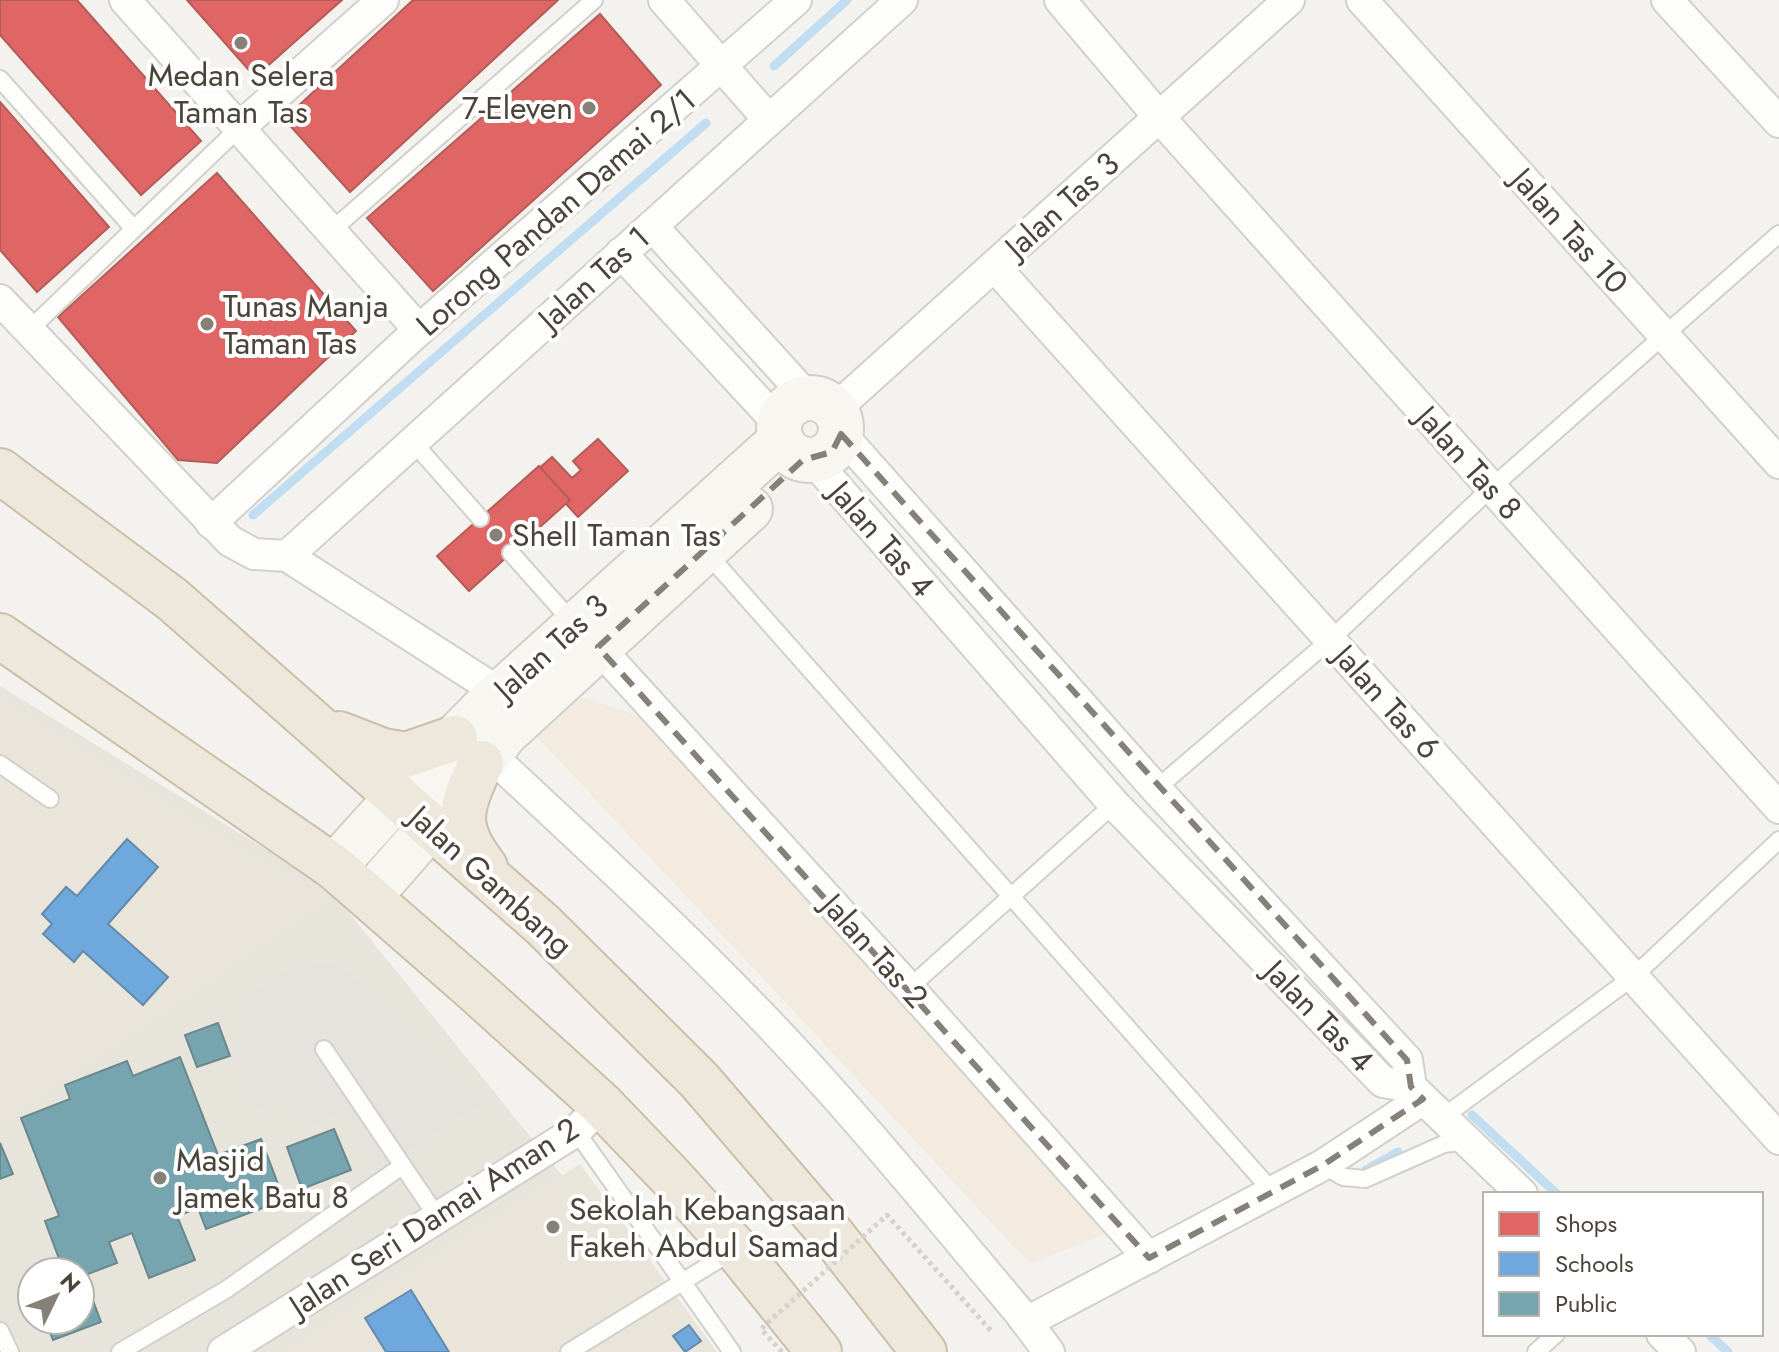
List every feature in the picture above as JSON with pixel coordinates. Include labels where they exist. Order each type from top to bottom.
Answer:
[{"type":"highway","name":"Jalan Gambang","points":[[0,471],[172,599],[543,925],[699,1080],[833,1236],[924,1352]]},
{"type":"highway","points":[[0,636],[334,867],[369,897],[589,1118],[736,1249],[819,1352]]},
{"type":"highway","points":[[315,723],[383,751],[406,755],[475,751],[462,827],[476,855],[502,888]]},
{"type":"street","points":[[125,0],[419,330]]},
{"type":"street","points":[[239,128],[383,0]]},
{"type":"street","points":[[664,0],[769,120]]},
{"type":"street","name":"Lorong Pandan Damai 2/1","points":[[211,523],[419,330],[796,0]]},
{"type":"street","name":"Jalan Tas 1","points":[[287,556],[902,0]]},
{"type":"street","name":"Jalan Tas 8","points":[[1060,0],[1159,117],[1779,808]]},
{"type":"street","name":"Jalan Tas 3","points":[[334,867],[398,796],[514,724],[587,636],[1289,0]]},
{"type":"street","name":"Jalan Tas 10","points":[[1362,0],[1779,463]]},
{"type":"street","points":[[1667,0],[1779,122]]},
{"type":"street","name":"Jalan Tas 4","points":[[652,226],[809,433],[1114,804],[1383,1082],[1425,1101]]},
{"type":"street","name":"Jalan Tas 4","points":[[621,253],[809,433],[1156,789],[1407,1060],[1425,1101]]},
{"type":"street","name":"Jalan Tas 6","points":[[994,266],[1779,1139]]},
{"type":"street","points":[[0,300],[230,541],[254,554],[287,556],[500,693]]},
{"type":"street","name":"Jalan Tas 3","points":[[369,897],[431,826],[475,751],[500,693],[587,636],[705,550],[809,433]]},
{"type":"street","name":"Jalan Tas 2","points":[[587,636],[909,988],[1149,1258]]},
{"type":"street","points":[[475,751],[605,862],[752,1006],[822,1081],[1049,1352]]},
{"type":"street","points":[[1027,1322],[1323,1165],[1425,1101],[1520,1192]]},
{"type":"street","name":"Jalan Seri Damai Aman 2","points":[[223,1352],[438,1218],[589,1118]]},
{"type":"street","points":[[1664,1336],[1680,1352]]},
{"type":"lane","points":[[331,231],[594,0]]},
{"type":"lane","points":[[0,79],[134,229]]},
{"type":"lane","points":[[28,331],[239,128]]},
{"type":"lane","points":[[1156,789],[1330,640],[1491,488],[1779,234]]},
{"type":"lane","points":[[413,442],[480,518]]},
{"type":"lane","points":[[705,550],[1272,1191]]},
{"type":"lane","points":[[511,553],[587,636]]},
{"type":"lane","points":[[0,764],[50,799]]},
{"type":"lane","points":[[909,988],[1114,804]]},
{"type":"lane","points":[[1425,1101],[1633,977],[1779,840]]},
{"type":"lane","points":[[324,1049],[438,1218]]},
{"type":"lane","points":[[589,1118],[684,1282],[732,1352]]},
{"type":"lane","points":[[1323,1165],[1343,1177],[1365,1179],[1444,1144],[1466,1141]]},
{"type":"lane","points":[[120,1352],[227,1289],[402,1166]]},
{"type":"lane","points":[[569,1352],[736,1249]]},
{"type":"lane","points":[[0,1331],[10,1352]]},
{"type":"lane","points":[[1536,1352],[1554,1336]]},
{"type":"path","points":[[782,1352],[761,1329],[887,1215],[993,1333]]},
{"type":"highlighted area","points":[[841,434],[1407,1060],[1411,1087],[1423,1099],[1323,1165],[1149,1258],[598,647],[803,460],[832,452]]},
{"type":"shaded area","points":[[0,686],[329,888],[705,1352],[0,1352]]},
{"type":"shaded area","points":[[582,697],[640,716],[893,994],[1105,1234],[1030,1264],[537,737]]},
{"type":"shaded area","points":[[0,699],[225,841],[330,897],[0,1123]]},
{"type":"shaded area","points":[[301,960],[344,968],[485,1101],[376,1171],[345,1111],[308,1129],[290,1095],[259,1111],[236,1051],[250,996]]},
{"type":"shaded area","name":"Sekolah Kebangsaan Fakeh Abdul Samad","points":[[580,1164],[717,1352],[285,1352]]},
{"type":"building: Shops","points":[[0,0],[77,0],[201,141],[141,195],[0,35]]},
{"type":"building: Shops","points":[[187,0],[342,0],[255,77]]},
{"type":"building: Shops","points":[[413,0],[558,0],[350,192],[284,119]]},
{"type":"building: Shops","points":[[600,14],[661,85],[433,291],[367,218]]},
{"type":"building: Shops","points":[[0,102],[109,227],[37,292],[0,250]]},
{"type":"building: Shops","name":"Tunas Manja Taman Tas","points":[[217,173],[356,331],[217,463],[178,460],[58,317]]},
{"type":"building: Shops","points":[[598,439],[628,471],[578,517],[536,471],[552,457],[572,478],[581,470],[573,461]]},
{"type":"building: Shops","name":"Shell Taman Tas","points":[[539,466],[570,500],[469,591],[437,556]]},
{"type":"building: Schools","points":[[127,839],[158,867],[108,924],[168,977],[143,1005],[83,951],[74,962],[43,934],[52,924],[42,914],[66,887],[77,896]]},
{"type":"building: Schools","points":[[411,1290],[449,1352],[386,1352],[365,1318]]},
{"type":"building: Schools","points":[[689,1325],[701,1341],[685,1352],[673,1336]]},
{"type":"building: Public","points":[[218,1023],[230,1056],[197,1067],[185,1035]]},
{"type":"building: Public","name":"Masjid Jamek Batu 8","points":[[180,1057],[218,1155],[261,1139],[284,1200],[206,1229],[198,1208],[177,1216],[195,1260],[149,1278],[132,1233],[109,1242],[117,1263],[96,1271],[96,1256],[58,1256],[45,1221],[59,1216],[21,1118],[70,1099],[65,1085],[127,1061],[133,1076]]},
{"type":"building: Public","points":[[334,1129],[351,1170],[302,1189],[287,1147]]},
{"type":"building: Public","points":[[0,1143],[13,1174],[0,1179]]},
{"type":"waterway","points":[[774,66],[847,0]]},
{"type":"waterway","points":[[253,515],[706,123]]},
{"type":"waterway","points":[[1472,1115],[1555,1192]]},
{"type":"waterway","points":[[1366,1170],[1398,1152]]},
{"type":"waterway","points":[[1711,1336],[1728,1352]]},
{"type":"place","name":"Medan Selera Taman Tas","points":[[241,43]]},
{"type":"place","name":"7-Eleven","points":[[589,108]]},
{"type":"place","name":"Tunas Manja Taman Tas","points":[[207,324]]},
{"type":"place","name":"Shell Taman Tas","points":[[496,535]]},
{"type":"place","name":"Masjid Jamek Batu 8","points":[[160,1178]]},
{"type":"place","name":"Sekolah Kebangsaan Fakeh Abdul Samad","points":[[553,1227]]}]
